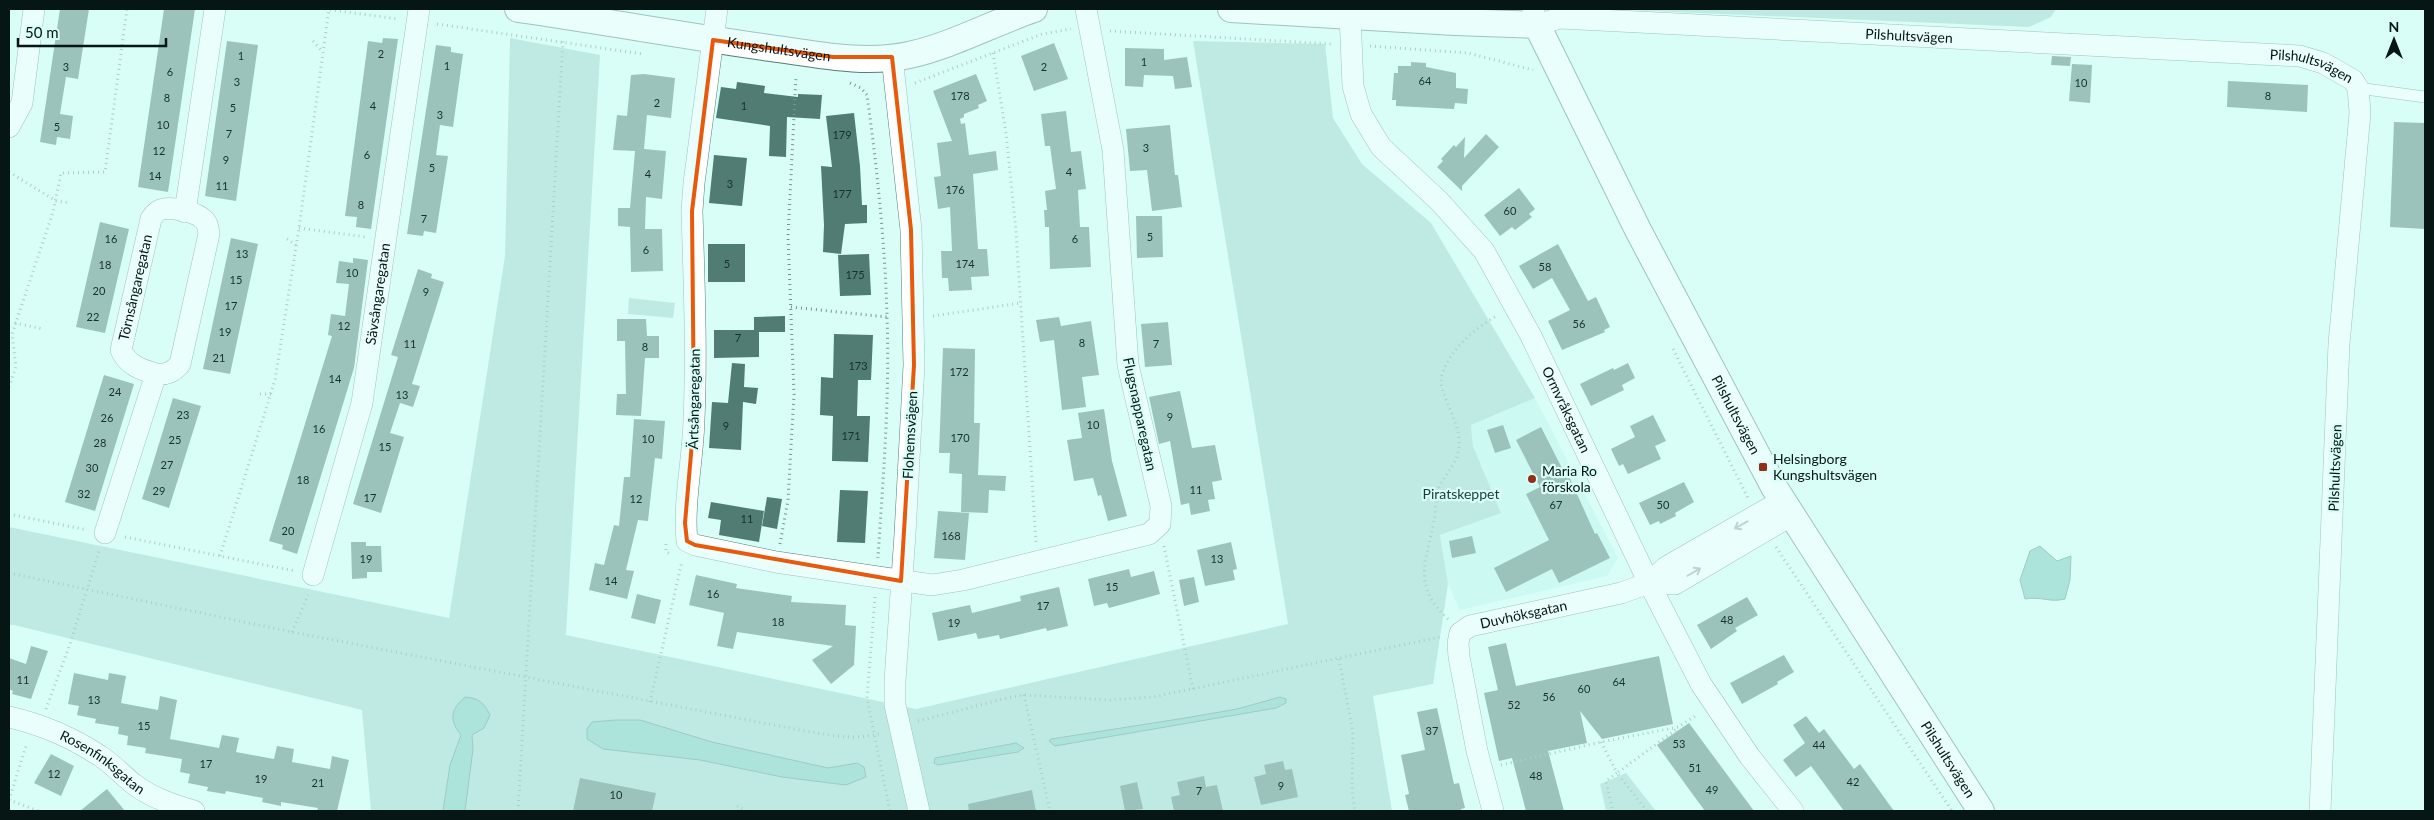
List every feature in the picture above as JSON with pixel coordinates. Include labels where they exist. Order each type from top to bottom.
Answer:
[{"type":"street","points":[[9,127],[22,103],[34,9]]},
{"type":"street","points":[[185,212],[215,9]]},
{"type":"street","name":"Kungshultsvägen","points":[[518,9],[833,57],[892,57],[924,50],[1034,9]]},
{"type":"street","name":"Ärtsångaregatan","points":[[687,541],[685,523],[691,474],[694,420],[692,211],[717,9]]},
{"type":"street","name":"Flugsnapparegatan","points":[[1086,9],[1113,150],[1128,365],[1161,506],[1160,524]]},
{"type":"street","points":[[1231,9],[1455,22],[1535,17]]},
{"type":"street","name":"Sävsångaregatan","points":[[313,575],[358,422],[418,15]]},
{"type":"street","name":"Ormvråksgatan","points":[[1350,15],[1342,49],[1361,114],[1381,147],[1439,201],[1484,251],[1532,336],[1649,583],[1701,684],[1750,757],[1793,811]]},
{"type":"street","name":"Pilshultsvägen","points":[[1981,811],[1774,487],[1638,230],[1535,17],[2300,56],[2323,63],[2353,80],[2358,88],[2360,113],[2359,140],[2339,344],[2320,811]]},
{"type":"street","name":"Flohemsvägen","points":[[892,57],[911,230],[914,365],[895,705],[919,811]]},
{"type":"street","name":"Törnsångaregatan","points":[[163,209],[185,212],[202,218],[208,225],[209,234],[180,364],[176,370],[164,375],[156,374],[131,363],[124,357],[122,350],[151,219],[156,212],[163,209]]},
{"type":"street","points":[[105,533],[156,374]]},
{"type":"street","name":"Duvhöksgatan","points":[[1447,632],[1621,593],[1649,583],[1674,584],[1787,508]]},
{"type":"street","points":[[687,541],[695,545],[776,562],[932,585],[946,584],[1149,534],[1160,524]]},
{"type":"street","points":[[1447,632],[1458,643],[1476,751],[1493,811]]},
{"type":"street","name":"Rosenfinksgatan","points":[[9,717],[36,725],[101,756],[156,804],[194,811]]},
{"type":"lane","points":[[2358,88],[2425,97]]},
{"type":"path","points":[[9,387],[16,367],[12,334],[56,201],[61,173],[105,172],[127,9]]},
{"type":"path","points":[[220,556],[275,380],[299,228],[327,9],[418,15],[562,42],[651,55]]},
{"type":"path","points":[[518,811],[564,16]]},
{"type":"path","points":[[896,87],[923,81],[1055,30],[1090,30],[1332,44],[1342,49],[1468,53],[1532,70]]},
{"type":"path","points":[[313,42],[323,52]]},
{"type":"path","points":[[994,53],[1006,133],[1021,303],[1027,427],[1038,561]]},
{"type":"path","points":[[789,75],[805,77]]},
{"type":"path","points":[[776,562],[789,490],[794,394],[788,236],[796,76]]},
{"type":"path","points":[[842,82],[852,83],[867,95],[882,219],[887,317],[886,415],[867,698],[890,811]]},
{"type":"path","points":[[9,172],[56,201],[70,203]]},
{"type":"path","points":[[299,228],[385,240]]},
{"type":"path","points":[[287,238],[296,246]]},
{"type":"path","points":[[913,319],[1021,303]]},
{"type":"path","points":[[792,306],[887,317]]},
{"type":"path","points":[[1496,309],[1503,323]]},
{"type":"path","points":[[1440,644],[1451,622],[1436,607],[1424,586],[1424,563],[1438,488],[1450,471],[1460,448],[1458,426],[1442,391],[1441,376],[1451,356],[1480,325],[1498,314]]},
{"type":"path","points":[[16,323],[43,328]]},
{"type":"path","points":[[260,394],[271,394]]},
{"type":"path","points":[[9,514],[313,575],[306,604],[300,610],[292,632]]},
{"type":"path","points":[[1160,524],[1193,689]]},
{"type":"path","points":[[39,811],[9,800],[36,725],[70,644],[105,533]]},
{"type":"path","points":[[650,702],[687,541]]},
{"type":"path","points":[[9,573],[525,678],[845,738],[874,736],[941,714],[1024,696],[1134,700],[1339,659],[1447,632]]},
{"type":"path","points":[[1339,659],[1352,732],[1352,790],[1355,811]]},
{"type":"path","points":[[1024,696],[1050,811]]},
{"type":"path","points":[[1613,811],[1606,781],[1700,712]]},
{"type":"path","points":[[1498,766],[1601,742],[1678,727]]},
{"type":"path","points":[[1601,742],[1617,773],[1647,811]]},
{"type":"path","points":[[736,806],[746,811]]},
{"type":"highlighted area","points":[[713,40],[833,57],[892,57],[911,230],[914,365],[901,581],[695,545],[687,541],[685,523],[694,420],[692,211]]},
{"type":"shaded area","name":"Maria Ro förskola","points":[[1535,398],[1618,558],[1607,576],[1460,610],[1448,584],[1440,535],[1500,512],[1473,445],[1471,425]]},
{"type":"shaded area","points":[[2040,546],[2057,561],[2071,556],[2070,580],[2065,599],[2025,599],[2020,580],[2030,551]]},
{"type":"shaded area","points":[[465,697],[480,702],[486,707],[490,715],[484,728],[472,735],[473,749],[465,811],[443,811],[450,765],[461,735],[454,725],[453,715],[456,706]]},
{"type":"shaded area","points":[[1280,697],[1286,699],[1286,703],[1276,708],[1055,746],[1049,741],[1051,739],[1237,709]]},
{"type":"shaded area","points":[[640,720],[712,742],[828,768],[857,763],[864,767],[866,777],[846,785],[782,777],[700,760],[603,749],[587,739],[587,729],[592,722]]},
{"type":"shaded area","points":[[1016,743],[1024,748],[1018,752],[938,765],[934,763],[935,758]]},
{"type":"green space","points":[[1605,9],[2056,9],[2051,17],[2029,27]]},
{"type":"green space","name":"Piratskeppet","points":[[510,38],[600,55],[566,635],[916,709],[1288,624],[1193,41],[1325,44],[1333,118],[1362,164],[1431,223],[1535,398],[1471,425],[1473,446],[1501,513],[1440,535],[1448,584],[1433,684],[1373,696],[1392,811],[371,811],[362,710],[9,625],[9,527],[449,618],[505,256]]},
{"type":"green space","points":[[629,298],[675,303],[673,318],[628,314]]},
{"type":"green space","points":[[1626,773],[1656,811],[1606,811],[1600,784]]},
{"type":"building","points":[[60,9],[89,9],[78,79],[66,77],[60,114],[73,116],[70,139],[57,137],[56,145],[40,142]]},
{"type":"building","points":[[164,9],[195,9],[168,192],[138,187]]},
{"type":"building","points":[[383,38],[398,39],[371,229],[356,227],[357,217],[345,216],[368,41],[382,43]]},
{"type":"building","points":[[227,41],[258,45],[236,201],[205,196]]},
{"type":"building","points":[[1054,43],[1068,79],[1034,91],[1021,56]]},
{"type":"building","points":[[436,45],[451,47],[451,52],[463,54],[453,127],[440,125],[436,155],[448,156],[436,233],[424,231],[423,236],[407,234]]},
{"type":"building","points":[[1125,48],[1164,49],[1164,60],[1187,57],[1192,87],[1175,89],[1173,76],[1144,75],[1143,87],[1125,86]]},
{"type":"building","points":[[2052,56],[2071,57],[2070,66],[2051,65]]},
{"type":"building","points":[[1411,62],[1426,63],[1426,67],[1456,73],[1456,88],[1468,89],[1467,104],[1455,103],[1454,109],[1396,106],[1396,100],[1392,100],[1394,73],[1398,73],[1398,66],[1411,66]]},
{"type":"building","points":[[2072,64],[2092,65],[2090,103],[2069,101]]},
{"type":"building","points":[[644,74],[675,78],[671,118],[647,115],[644,149],[666,151],[662,199],[646,197],[645,229],[662,229],[663,271],[631,272],[630,227],[618,226],[618,208],[630,208],[635,151],[613,150],[617,115],[627,116],[631,75]]},
{"type":"building","points":[[976,74],[987,101],[978,105],[979,108],[964,114],[964,117],[960,119],[961,124],[965,123],[969,155],[996,151],[998,170],[973,174],[978,249],[987,249],[989,276],[971,277],[972,290],[949,291],[948,278],[942,278],[941,251],[952,251],[950,207],[938,209],[934,177],[941,176],[937,143],[952,141],[933,91]]},
{"type":"building","points":[[2228,81],[2308,85],[2307,112],[2227,107]]},
{"type":"building","points":[[737,82],[765,86],[764,93],[798,97],[798,94],[822,95],[820,119],[787,117],[786,157],[769,156],[770,126],[716,118],[721,87],[736,89]]},
{"type":"building","points":[[1066,111],[1071,152],[1081,151],[1086,189],[1078,190],[1080,227],[1089,227],[1091,267],[1050,269],[1049,227],[1045,227],[1044,210],[1047,210],[1045,191],[1056,189],[1050,146],[1045,146],[1041,114]]},
{"type":"building","points":[[854,113],[862,205],[867,205],[867,223],[845,224],[841,254],[823,252],[824,225],[821,166],[832,167],[826,116]]},
{"type":"building","points":[[2394,122],[2425,123],[2425,229],[2390,227]]},
{"type":"building","points":[[1170,125],[1175,175],[1178,175],[1182,207],[1152,211],[1147,170],[1130,171],[1126,129]]},
{"type":"building","points":[[1486,134],[1499,147],[1462,186],[1462,191],[1437,167],[1443,161],[1441,159],[1454,145],[1456,147],[1465,137],[1464,158]]},
{"type":"building","points":[[714,155],[747,158],[742,206],[709,203]]},
{"type":"building","points":[[1519,188],[1535,209],[1529,214],[1532,217],[1515,230],[1512,227],[1500,236],[1484,215]]},
{"type":"building","points":[[1136,216],[1162,216],[1163,257],[1137,258]]},
{"type":"building","points":[[100,222],[129,229],[105,333],[76,327]]},
{"type":"building","points":[[231,238],[258,244],[230,374],[203,369]]},
{"type":"building","points":[[708,244],[745,244],[745,282],[708,282]]},
{"type":"building","points":[[1558,244],[1588,301],[1596,297],[1610,327],[1604,330],[1605,332],[1562,350],[1548,321],[1570,310],[1552,278],[1533,289],[1519,266]]},
{"type":"building","points":[[869,254],[871,295],[840,296],[838,255]]},
{"type":"building","points":[[353,258],[368,260],[354,368],[297,554],[282,549],[283,545],[269,541],[332,336],[328,335],[331,314],[345,316],[349,284],[336,283],[339,261],[353,263]]},
{"type":"building","points":[[418,269],[432,274],[431,278],[444,282],[412,384],[420,386],[413,407],[400,403],[390,433],[404,437],[381,513],[353,504],[398,357],[391,355]]},
{"type":"building","points":[[785,316],[785,332],[759,332],[759,357],[714,358],[714,330],[754,330],[754,317]]},
{"type":"building","points":[[1059,317],[1061,326],[1091,321],[1099,375],[1082,377],[1086,407],[1062,410],[1054,340],[1040,342],[1036,320]]},
{"type":"building","points":[[617,319],[646,319],[647,336],[659,336],[659,358],[645,358],[641,416],[616,415],[617,394],[626,394],[625,341],[617,341]]},
{"type":"building","points":[[1168,322],[1172,365],[1145,367],[1141,324]]},
{"type":"building","points":[[834,334],[873,335],[871,380],[858,380],[857,416],[870,416],[868,462],[832,461],[833,416],[820,415],[821,377],[833,378]]},
{"type":"building","points":[[943,348],[975,349],[974,423],[980,423],[978,475],[1006,476],[1005,491],[989,490],[988,513],[961,512],[962,474],[949,473],[950,453],[939,453]]},
{"type":"building","points":[[732,363],[745,364],[744,387],[758,388],[756,404],[743,402],[741,450],[709,448],[712,402],[728,403]]},
{"type":"building","points":[[1628,363],[1635,378],[1622,385],[1624,390],[1591,406],[1580,384]]},
{"type":"building","points":[[104,375],[134,384],[95,511],[65,502]]},
{"type":"building","points":[[1180,391],[1192,448],[1215,445],[1222,480],[1212,482],[1215,499],[1208,500],[1210,511],[1191,515],[1189,503],[1181,505],[1170,441],[1159,444],[1149,397]]},
{"type":"building","points":[[173,398],[201,406],[169,508],[142,499]]},
{"type":"building","points":[[1104,409],[1112,461],[1127,516],[1108,521],[1101,495],[1098,496],[1093,478],[1074,481],[1067,440],[1082,438],[1078,413]]},
{"type":"building","points":[[1653,415],[1666,441],[1655,446],[1661,459],[1628,474],[1623,464],[1619,466],[1611,449],[1635,437],[1630,426]]},
{"type":"building","points":[[634,419],[665,421],[662,459],[655,458],[648,521],[638,520],[626,570],[634,571],[627,599],[589,590],[595,563],[604,565],[614,525],[619,526],[624,477],[630,477]]},
{"type":"building","points":[[1503,425],[1511,448],[1495,453],[1487,430]]},
{"type":"building","points":[[1541,427],[1565,474],[1567,472],[1595,534],[1597,533],[1610,558],[1559,583],[1552,569],[1506,592],[1494,568],[1549,540],[1526,494],[1540,487],[1516,440]]},
{"type":"building","points":[[1684,482],[1694,502],[1675,513],[1676,516],[1660,524],[1659,521],[1650,525],[1639,503]]},
{"type":"building","points":[[840,490],[868,491],[865,543],[837,542]]},
{"type":"building","points":[[767,497],[782,499],[777,529],[762,526]]},
{"type":"building","points":[[711,502],[764,511],[759,542],[719,535],[721,520],[708,518]]},
{"type":"building","points":[[938,511],[969,513],[965,560],[934,558]]},
{"type":"building","points":[[1472,536],[1476,553],[1452,558],[1449,541]]},
{"type":"building","points":[[351,542],[366,542],[366,546],[381,546],[382,572],[367,572],[367,578],[352,579]]},
{"type":"building","points":[[1231,542],[1237,569],[1233,570],[1235,580],[1205,586],[1197,550]]},
{"type":"building","points":[[1129,569],[1131,577],[1154,571],[1160,594],[1109,608],[1107,603],[1094,606],[1088,579]]},
{"type":"building","points":[[696,575],[737,584],[736,588],[792,596],[791,602],[846,605],[845,625],[856,626],[854,665],[831,684],[812,660],[833,646],[737,632],[733,649],[717,646],[724,613],[689,605]]},
{"type":"building","points":[[1194,577],[1199,602],[1184,606],[1179,580]]},
{"type":"building","points":[[1059,587],[1068,626],[1047,631],[1046,628],[1000,639],[999,635],[978,639],[976,633],[938,641],[932,613],[970,605],[972,613],[1021,601],[1020,596]]},
{"type":"building","points":[[637,594],[661,600],[655,624],[631,618]]},
{"type":"building","points":[[1747,597],[1758,615],[1735,628],[1737,631],[1711,649],[1697,625]]},
{"type":"building","points":[[1506,643],[1516,686],[1659,656],[1673,724],[1602,739],[1580,711],[1587,743],[1548,751],[1564,811],[1526,811],[1512,758],[1499,761],[1484,693],[1498,690],[1488,647]]},
{"type":"building","points":[[31,646],[48,651],[31,699],[12,694],[13,691],[9,689],[9,658],[26,664]]},
{"type":"building","points":[[1784,655],[1794,672],[1777,682],[1778,684],[1742,704],[1730,683]]},
{"type":"building","points":[[74,673],[108,680],[109,673],[126,676],[121,703],[158,710],[160,696],[177,700],[170,739],[219,748],[222,735],[239,738],[236,752],[274,759],[277,746],[294,749],[292,762],[330,769],[332,756],[349,760],[337,811],[317,811],[318,808],[281,802],[281,806],[262,802],[263,798],[226,791],[225,794],[207,791],[208,787],[188,783],[190,774],[180,772],[182,759],[145,753],[146,748],[127,745],[128,736],[118,734],[119,727],[95,723],[96,719],[77,715],[79,706],[68,704]]},
{"type":"building","points":[[1437,708],[1454,784],[1459,783],[1465,808],[1461,809],[1461,811],[1409,811],[1405,795],[1409,794],[1401,755],[1425,750],[1417,712]]},
{"type":"building","points":[[1806,716],[1819,733],[1824,729],[1854,769],[1860,764],[1894,811],[1844,811],[1811,766],[1796,777],[1783,760],[1805,743],[1793,725]]},
{"type":"building","points":[[1689,723],[1754,811],[1705,811],[1657,745]]},
{"type":"building","points":[[51,754],[74,766],[61,796],[34,783]]},
{"type":"building","points":[[1283,761],[1285,770],[1292,769],[1298,797],[1261,805],[1254,777],[1266,774],[1264,765]]},
{"type":"building","points":[[1204,776],[1206,787],[1217,785],[1223,811],[1174,811],[1171,797],[1180,795],[1177,782]]},
{"type":"building","points":[[580,778],[656,793],[652,811],[573,811]]},
{"type":"building","points":[[1137,782],[1143,809],[1125,811],[1120,786]]},
{"type":"building","points":[[107,789],[125,811],[80,811]]},
{"type":"building","points":[[1032,790],[1036,811],[969,811],[968,804]]},
{"type":"place","name":"Helsingborg Kungshultsvägen","points":[[1763,467]]},
{"type":"place","name":"Maria Ro förskola","points":[[1532,479]]}]
